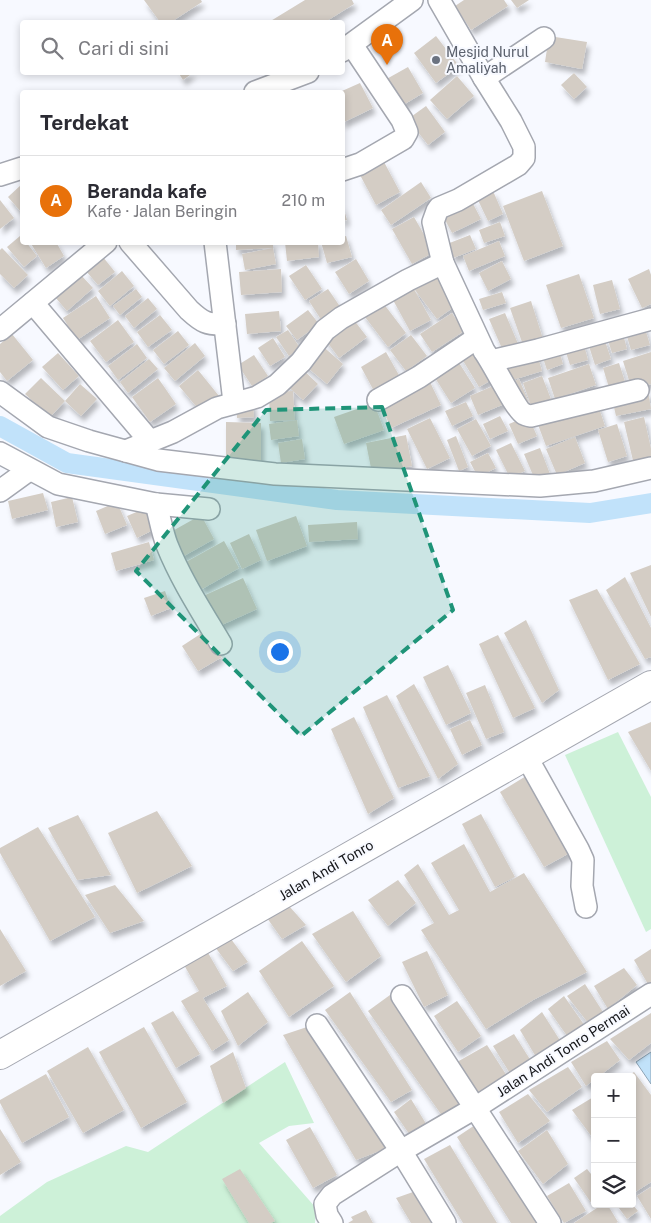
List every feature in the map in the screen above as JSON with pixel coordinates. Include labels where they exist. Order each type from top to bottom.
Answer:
[{"type":"street","points":[[439,0],[511,121],[524,147],[524,158],[518,165],[458,200],[439,208],[433,222],[443,263],[477,338],[516,406],[523,414],[531,416],[638,390]]},
{"type":"street","points":[[345,169],[360,164],[404,139],[407,132],[402,120],[347,48],[404,2]]},
{"type":"street","points":[[484,78],[544,38]]},
{"type":"street","points":[[266,90],[301,75]]},
{"type":"street","points":[[0,175],[20,169]]},
{"type":"street","points":[[0,330],[102,245]]},
{"type":"street","points":[[133,245],[199,319],[210,325],[225,324]]},
{"type":"street","points":[[214,245],[234,402]]},
{"type":"street","points":[[126,451],[149,440],[173,432],[217,408],[257,397],[276,385],[301,362],[325,330],[341,318],[408,280],[443,263]]},
{"type":"street","points":[[33,303],[149,440]]},
{"type":"street","points":[[491,361],[651,320]]},
{"type":"street","points":[[378,400],[420,377],[477,338]]},
{"type":"street","points":[[0,392],[48,427],[89,441],[158,460],[275,474],[540,486],[594,481],[651,468]]},
{"type":"street","points":[[0,453],[58,484],[156,504],[209,509]]},
{"type":"street","points":[[0,491],[30,470]]},
{"type":"street","points":[[156,504],[167,545],[197,604],[221,644]]},
{"type":"street","name":"Jalan Andi Tonro","points":[[0,1055],[651,684]]},
{"type":"street","points":[[526,756],[583,860],[582,886],[586,907]]},
{"type":"street","name":"Jalan Andi Tonro Permai","points":[[332,1223],[327,1215],[325,1204],[332,1195],[401,1151],[475,1108],[651,994]]},
{"type":"street","points":[[402,996],[550,1223]]},
{"type":"street","points":[[316,1025],[401,1151],[445,1223]]},
{"type":"highlighted area","points":[[382,407],[453,610],[301,736],[136,571],[266,410]]},
{"type":"green space","points":[[618,732],[651,797],[651,929],[646,932],[565,755]]},
{"type":"green space","points":[[285,1062],[314,1123],[289,1126],[259,1143],[316,1208],[315,1223],[0,1223],[0,1216],[47,1182],[126,1146],[148,1152]]},
{"type":"water","points":[[651,1052],[651,1084],[636,1062]]},
{"type":"building","points":[[144,0],[201,0],[202,2],[174,20],[159,20]]},
{"type":"building","points":[[305,0],[352,0],[354,4],[328,20],[272,20]]},
{"type":"building","points":[[464,0],[504,0],[508,6],[471,30],[455,6]]},
{"type":"building","points":[[511,0],[529,0],[517,8]]},
{"type":"building","name":"Mesjid Nurul Amaliyah","points":[[436,36],[459,66],[436,83],[414,53]]},
{"type":"building","points":[[549,36],[587,42],[582,69],[545,62]]},
{"type":"building","points":[[408,67],[423,93],[398,108],[383,81]]},
{"type":"building","points":[[574,73],[587,87],[574,99],[561,85]]},
{"type":"building","points":[[180,75],[190,75],[183,80]]},
{"type":"building","points":[[457,76],[474,96],[447,119],[430,100]]},
{"type":"building","points":[[360,83],[373,108],[345,122],[344,90]]},
{"type":"building","points":[[426,106],[445,132],[428,145],[408,119]]},
{"type":"building","points":[[384,162],[400,192],[376,205],[360,175]]},
{"type":"building","points":[[421,182],[431,198],[391,225],[381,210]]},
{"type":"building","points":[[20,186],[20,211],[8,197]]},
{"type":"building","points":[[493,191],[503,214],[488,221],[477,198]]},
{"type":"building","points":[[542,191],[563,246],[524,261],[503,206]]},
{"type":"building","points":[[470,198],[481,219],[452,233],[441,212]]},
{"type":"building","points":[[0,200],[14,218],[0,229]]},
{"type":"building","points":[[414,217],[434,252],[412,264],[392,229]]},
{"type":"building","points":[[500,222],[505,236],[484,243],[479,230]]},
{"type":"building","points":[[470,235],[476,249],[453,258],[447,244]]},
{"type":"building","points":[[20,236],[20,245],[28,245],[37,256],[24,267],[7,247]]},
{"type":"building","points":[[345,236],[352,257],[327,263],[322,245],[345,245]]},
{"type":"building","points":[[499,241],[505,256],[469,271],[463,256]]},
{"type":"building","points":[[32,245],[58,245],[64,256],[46,268]]},
{"type":"building","points":[[236,245],[273,245],[273,248],[236,250]]},
{"type":"building","points":[[285,245],[318,245],[319,257],[287,261]]},
{"type":"building","points":[[2,248],[28,275],[14,288],[0,274],[0,250]]},
{"type":"building","points":[[273,248],[276,264],[245,270],[242,254]]},
{"type":"building","points":[[103,257],[115,272],[98,285],[86,271]]},
{"type":"building","points":[[356,259],[369,281],[349,294],[335,272]]},
{"type":"building","points":[[502,261],[511,279],[488,291],[479,273]]},
{"type":"building","points":[[306,265],[322,289],[305,300],[289,276]]},
{"type":"building","points":[[281,269],[282,292],[241,295],[239,272]]},
{"type":"building","points":[[649,269],[651,275],[651,304],[642,308],[628,279]]},
{"type":"building","points":[[122,271],[134,286],[110,306],[98,291]]},
{"type":"building","points":[[433,271],[458,304],[437,319],[412,286]]},
{"type":"building","points":[[80,274],[93,288],[67,311],[55,297]]},
{"type":"building","points":[[579,274],[594,318],[561,328],[546,285]]},
{"type":"building","points":[[612,280],[620,309],[600,314],[593,285]]},
{"type":"building","points":[[136,289],[142,297],[120,315],[113,306]]},
{"type":"building","points":[[328,289],[341,308],[322,321],[309,301]]},
{"type":"building","points":[[414,289],[431,320],[410,331],[393,300]]},
{"type":"building","points":[[502,292],[506,303],[483,310],[479,299]]},
{"type":"building","points":[[96,296],[110,318],[77,340],[63,318]]},
{"type":"building","points":[[148,298],[157,309],[134,328],[125,316]]},
{"type":"building","points":[[380,299],[406,333],[388,347],[362,313]]},
{"type":"building","points":[[531,301],[543,339],[523,345],[510,308]]},
{"type":"building","points":[[308,310],[319,324],[297,340],[286,326]]},
{"type":"building","points":[[279,311],[281,331],[247,334],[245,314]]},
{"type":"building","points":[[452,313],[464,331],[432,352],[420,334]]},
{"type":"building","points":[[505,313],[519,346],[504,353],[489,319]]},
{"type":"building","points":[[160,315],[172,330],[148,347],[137,332]]},
{"type":"building","points":[[350,315],[367,337],[339,358],[322,335]]},
{"type":"building","points":[[118,320],[134,342],[106,362],[90,341]]},
{"type":"building","points":[[644,325],[650,345],[631,350],[625,330]]},
{"type":"building","points":[[288,330],[300,348],[289,356],[276,337]]},
{"type":"building","points":[[178,331],[189,345],[164,364],[153,350]]},
{"type":"building","points":[[12,334],[33,360],[7,381],[0,372],[0,344]]},
{"type":"building","points":[[623,334],[627,349],[612,353],[607,337]]},
{"type":"building","points":[[411,335],[427,356],[406,371],[390,350]]},
{"type":"building","points":[[273,338],[285,357],[270,366],[258,348]]},
{"type":"building","points":[[604,338],[611,359],[595,365],[588,343]]},
{"type":"building","points":[[583,341],[588,360],[570,365],[564,346]]},
{"type":"building","points":[[195,343],[205,356],[175,381],[164,368]]},
{"type":"building","points":[[319,343],[343,364],[327,384],[302,363]]},
{"type":"building","points":[[476,343],[497,377],[479,387],[459,354]]},
{"type":"building","points":[[137,344],[147,358],[118,380],[108,366]]},
{"type":"building","points":[[558,347],[563,364],[547,370],[541,352]]},
{"type":"building","points":[[386,352],[400,377],[374,391],[361,367]]},
{"type":"building","points":[[651,352],[651,384],[632,390],[623,361]]},
{"type":"building","points":[[58,353],[79,376],[63,390],[42,367]]},
{"type":"building","points":[[537,353],[542,371],[506,382],[501,365]]},
{"type":"building","points":[[254,355],[268,376],[252,386],[238,365]]},
{"type":"building","points":[[456,358],[475,388],[451,403],[432,373]]},
{"type":"building","points":[[149,359],[158,369],[128,393],[120,382]]},
{"type":"building","points":[[619,363],[627,388],[611,394],[603,368]]},
{"type":"building","points":[[589,364],[596,385],[555,399],[548,378]]},
{"type":"building","points":[[300,367],[318,384],[303,400],[284,383]]},
{"type":"building","points":[[198,370],[219,396],[200,411],[179,386]]},
{"type":"building","points":[[542,376],[554,407],[534,414],[523,383]]},
{"type":"building","points":[[41,378],[65,401],[50,417],[25,394]]},
{"type":"building","points":[[158,378],[176,404],[150,422],[132,397]]},
{"type":"building","points":[[428,378],[441,405],[391,428],[379,401]]},
{"type":"building","points":[[519,379],[529,403],[518,408],[508,384]]},
{"type":"building","points":[[500,383],[509,402],[478,415],[470,396]]},
{"type":"building","points":[[80,384],[97,399],[81,416],[65,401]]},
{"type":"building","points":[[293,391],[295,420],[270,421],[269,392]]},
{"type":"building","points":[[648,391],[651,409],[616,416],[612,398]]},
{"type":"building","points":[[253,402],[254,417],[237,418],[236,404]]},
{"type":"building","points":[[466,402],[473,416],[452,426],[445,411]]},
{"type":"building","points":[[597,402],[605,426],[546,446],[537,422]]},
{"type":"building","points":[[374,403],[384,430],[344,444],[334,417]]},
{"type":"building","points":[[500,416],[508,431],[490,439],[483,424]]},
{"type":"building","points":[[528,416],[537,436],[518,444],[509,424]]},
{"type":"building","points":[[644,417],[651,449],[651,461],[634,465],[624,422]]},
{"type":"building","points":[[430,418],[450,458],[427,469],[407,429]]},
{"type":"building","points":[[476,419],[491,446],[472,456],[457,429]]},
{"type":"building","points":[[297,420],[299,436],[271,440],[269,424]]},
{"type":"building","points":[[226,422],[261,423],[261,462],[226,461]]},
{"type":"building","points":[[617,424],[627,456],[608,462],[598,430]]},
{"type":"building","points":[[406,435],[412,466],[372,473],[366,443]]},
{"type":"building","points":[[456,436],[468,467],[459,471],[447,440]]},
{"type":"building","points":[[575,437],[585,463],[557,475],[546,449]]},
{"type":"building","points":[[302,439],[305,459],[281,463],[278,443]]},
{"type":"building","points":[[511,443],[525,471],[510,478],[496,450]]},
{"type":"building","points":[[540,448],[550,474],[535,480],[524,454]]},
{"type":"building","points":[[488,453],[496,468],[478,477],[470,462]]},
{"type":"building","points":[[43,493],[48,510],[12,519],[8,501]]},
{"type":"building","points":[[72,497],[78,522],[56,527],[51,502]]},
{"type":"building","points":[[117,502],[127,525],[105,534],[96,511]]},
{"type":"building","points":[[146,508],[155,529],[137,538],[127,516]]},
{"type":"building","points":[[201,515],[214,539],[182,557],[169,533]]},
{"type":"building","points":[[296,516],[307,546],[267,561],[256,530]]},
{"type":"building","points":[[357,522],[358,539],[309,542],[308,525]]},
{"type":"building","points":[[249,534],[261,560],[242,569],[230,543]]},
{"type":"building","points":[[224,541],[239,568],[202,589],[186,562]]},
{"type":"building","points":[[149,542],[154,560],[116,571],[111,553]]},
{"type":"building","points":[[651,565],[651,617],[630,573]]},
{"type":"building","points":[[625,577],[651,628],[651,657],[645,659],[606,590]]},
{"type":"building","points":[[243,578],[257,609],[215,628],[201,597]]},
{"type":"building","points":[[597,589],[640,664],[608,680],[569,600]]},
{"type":"building","points":[[165,591],[171,608],[151,616],[144,598]]},
{"type":"building","points":[[526,620],[559,690],[542,703],[504,633]]},
{"type":"building","points":[[205,631],[222,657],[198,671],[182,646]]},
{"type":"building","points":[[498,635],[535,708],[513,718],[479,644]]},
{"type":"building","points":[[448,665],[471,713],[446,725],[423,677]]},
{"type":"building","points":[[414,684],[458,764],[438,779],[396,696]]},
{"type":"building","points":[[485,685],[504,732],[486,739],[466,693]]},
{"type":"building","points":[[387,695],[430,776],[398,788],[363,707]]},
{"type":"building","points":[[354,717],[394,798],[368,814],[331,729]]},
{"type":"building","points":[[470,720],[482,745],[462,755],[450,729]]},
{"type":"building","points":[[651,722],[651,771],[628,732]]},
{"type":"building","points":[[531,773],[575,850],[544,867],[500,792]]},
{"type":"building","points":[[157,811],[192,866],[137,893],[108,833]]},
{"type":"building","points":[[481,814],[515,877],[495,887],[462,824]]},
{"type":"building","points":[[78,815],[111,875],[77,880],[48,828]]},
{"type":"building","points":[[38,827],[95,917],[50,941],[0,853],[0,848]]},
{"type":"building","points":[[464,844],[490,892],[524,873],[587,972],[533,1000],[486,1029],[421,930],[434,923],[404,875],[418,864],[449,915],[459,910],[431,863]]},
{"type":"building","points":[[398,880],[416,903],[388,926],[368,900]]},
{"type":"building","points":[[115,885],[144,921],[110,933],[85,895]]},
{"type":"building","points":[[289,906],[306,925],[282,939],[267,918]]},
{"type":"building","points":[[353,911],[381,956],[346,982],[312,934]]},
{"type":"building","points":[[0,929],[26,971],[0,986]]},
{"type":"building","points":[[231,939],[248,962],[233,971],[215,947]]},
{"type":"building","points":[[302,941],[334,986],[289,1017],[259,971]]},
{"type":"building","points":[[651,949],[651,985],[649,986],[634,960]]},
{"type":"building","points":[[207,951],[227,986],[203,998],[229,1040],[212,1051],[181,1001],[199,991],[184,965]]},
{"type":"building","points":[[427,951],[448,995],[424,1007],[402,962]]},
{"type":"building","points":[[624,968],[637,985],[608,1009],[594,986]]},
{"type":"building","points":[[585,984],[603,1012],[589,1024],[567,996]]},
{"type":"building","points":[[248,992],[268,1022],[238,1046],[221,1011]]},
{"type":"building","points":[[350,992],[412,1090],[391,1102],[325,1010]]},
{"type":"building","points":[[390,995],[466,1103],[443,1117],[368,1011]]},
{"type":"building","points":[[564,996],[585,1026],[570,1040],[548,1009]]},
{"type":"building","points":[[457,1001],[481,1036],[458,1052],[434,1016]]},
{"type":"building","points":[[173,1011],[200,1054],[176,1068],[151,1023]]},
{"type":"building","points":[[542,1012],[561,1042],[536,1057],[520,1030]]},
{"type":"building","points":[[651,1013],[651,1043],[629,1060],[610,1039]]},
{"type":"building","points":[[144,1027],[187,1102],[141,1128],[99,1052]]},
{"type":"building","points":[[307,1027],[387,1148],[356,1160],[283,1035]]},
{"type":"building","points":[[514,1034],[531,1061],[511,1075],[493,1046]]},
{"type":"building","points":[[607,1041],[620,1060],[603,1073],[591,1073],[591,1082],[586,1086],[571,1062]]},
{"type":"building","points":[[487,1045],[507,1076],[481,1096],[457,1062]]},
{"type":"building","points":[[88,1047],[124,1110],[83,1133],[47,1071]]},
{"type":"building","points":[[233,1052],[246,1088],[223,1103],[210,1066]]},
{"type":"building","points":[[568,1067],[582,1087],[547,1112],[529,1090]]},
{"type":"building","points":[[46,1074],[69,1117],[22,1143],[0,1100]]},
{"type":"building","points":[[636,1075],[651,1095],[651,1182],[636,1191]]},
{"type":"building","points":[[528,1094],[550,1121],[518,1143],[499,1112]]},
{"type":"building","points":[[591,1098],[591,1136],[572,1110]]},
{"type":"building","points":[[411,1099],[428,1127],[412,1138],[394,1112]]},
{"type":"building","points":[[478,1123],[543,1223],[511,1223],[457,1137]]},
{"type":"building","points":[[310,1127],[337,1175],[313,1188],[286,1140]]},
{"type":"building","points":[[0,1129],[21,1162],[0,1175]]},
{"type":"building","points":[[547,1130],[568,1164],[543,1184],[518,1151]]},
{"type":"building","points":[[450,1145],[497,1223],[463,1223],[424,1159]]},
{"type":"building","points":[[240,1169],[275,1221],[271,1223],[249,1223],[222,1179]]},
{"type":"building","points":[[587,1169],[591,1174],[591,1203],[574,1178]]},
{"type":"building","points":[[569,1183],[586,1211],[564,1223],[547,1196]]},
{"type":"building","points":[[651,1187],[651,1219],[637,1196]]},
{"type":"building","points":[[413,1192],[431,1223],[411,1223],[396,1198]]},
{"type":"building","points":[[597,1208],[609,1208],[618,1222],[616,1223],[574,1223]]},
{"type":"building","points":[[619,1208],[635,1208],[638,1211],[627,1219]]},
{"type":"building","points":[[366,1210],[373,1223],[348,1223],[353,1220],[351,1217]]},
{"type":"waterway","points":[[0,426],[67,463],[337,500],[590,513],[651,503]]},
{"type":"place","name":"Mesjid Nurul Amaliyah","points":[[436,60]]},
{"type":"place","name":"Beranda kafe","points":[[387,65]]}]
